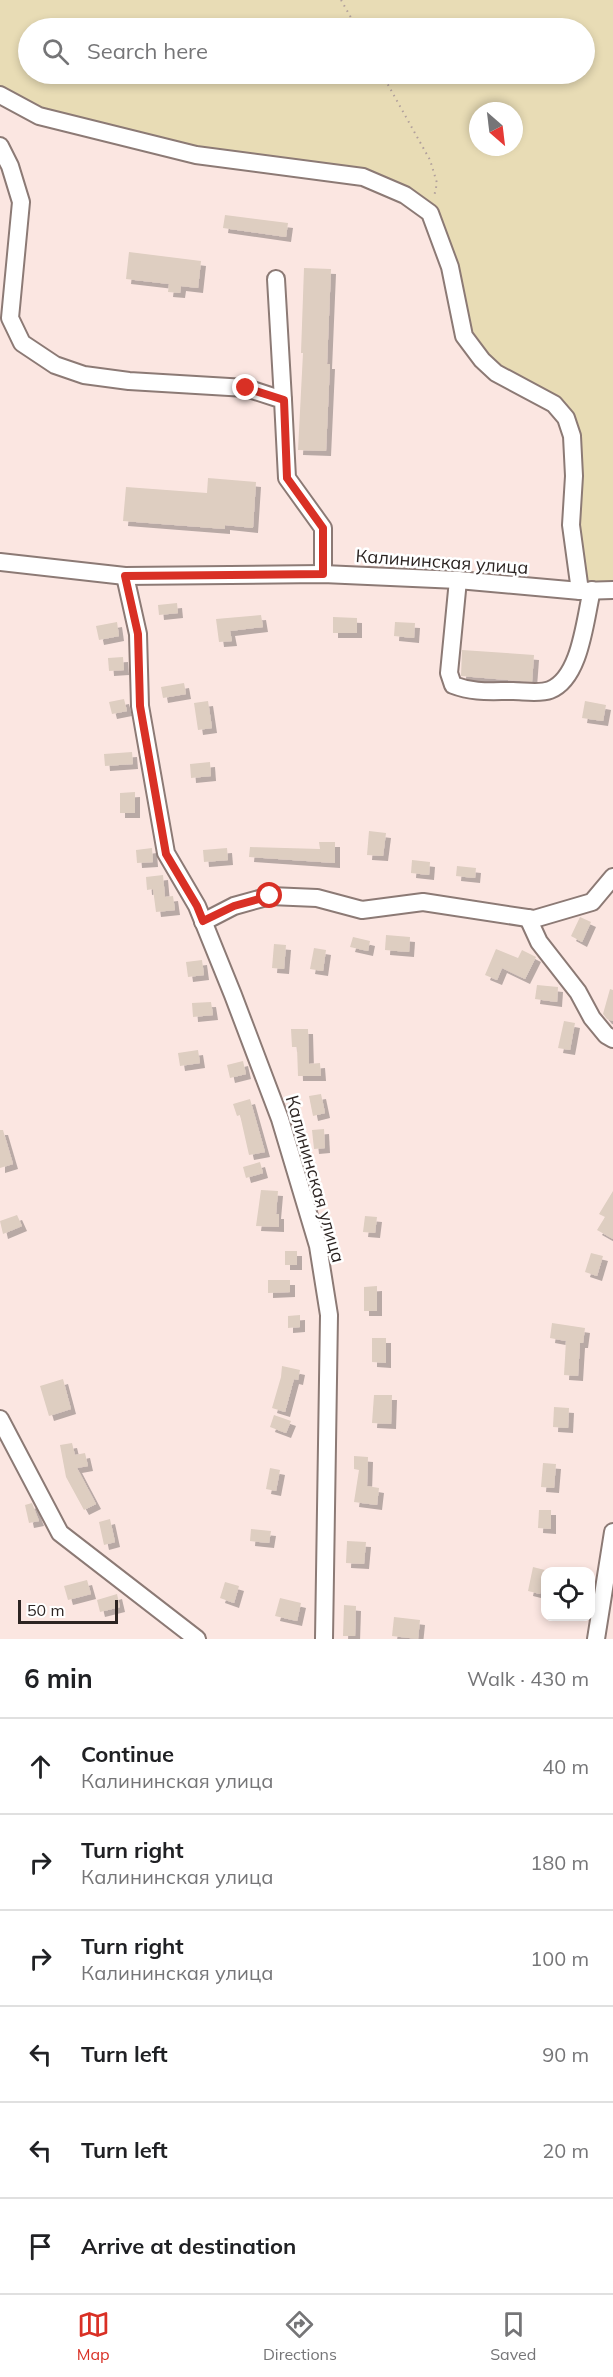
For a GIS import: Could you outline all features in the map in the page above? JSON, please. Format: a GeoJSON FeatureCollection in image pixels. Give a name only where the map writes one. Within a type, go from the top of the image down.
{"type":"FeatureCollection","features":[{"type":"Feature","properties":{"kind":"street"},"geometry":{"type":"LineString","coordinates":[[0,95],[39,116],[196,155],[363,177],[405,195],[430,213],[450,267],[464,336],[496,374],[554,404],[566,418],[572,436],[574,476],[570,525],[586,590],[584,633],[565,679],[549,691],[470,692],[453,685],[449,673],[458,580]]}},
{"type":"Feature","properties":{"kind":"street"},"geometry":{"type":"LineString","coordinates":[[0,146],[10,166],[21,202],[10,318],[22,343],[55,365],[84,375],[129,381],[246,388],[284,400]]}},
{"type":"Feature","properties":{"kind":"street"},"geometry":{"type":"LineString","coordinates":[[276,279],[287,478],[323,528],[323,574]]}},
{"type":"Feature","properties":{"kind":"street","name":"Калининская улица"},"geometry":{"type":"LineString","coordinates":[[0,562],[125,576],[323,574],[613,590]]}},
{"type":"Feature","properties":{"kind":"street","name":"Калининская улица"},"geometry":{"type":"LineString","coordinates":[[125,576],[138,634],[140,706],[166,854],[197,906],[280,1119],[318,1246],[329,1315],[324,1639]]}},
{"type":"Feature","properties":{"kind":"street"},"geometry":{"type":"LineString","coordinates":[[203,921],[234,906],[270,896],[317,898],[362,910],[423,902],[534,919],[592,902],[613,877]]}},
{"type":"Feature","properties":{"kind":"street"},"geometry":{"type":"LineString","coordinates":[[528,918],[539,942],[578,992],[592,1018],[606,1035],[613,1039]]}},
{"type":"Feature","properties":{"kind":"street"},"geometry":{"type":"LineString","coordinates":[[0,1419],[5,1437],[60,1533],[197,1639]]}},
{"type":"Feature","properties":{"kind":"street"},"geometry":{"type":"LineString","coordinates":[[596,1639],[613,1533]]}},
{"type":"Feature","properties":{"kind":"path"},"geometry":{"type":"LineString","coordinates":[[341,0],[351,18]]}},
{"type":"Feature","properties":{"kind":"path"},"geometry":{"type":"LineString","coordinates":[[388,84],[430,160],[437,183],[430,213]]}},
{"type":"Feature","properties":{"kind":"shaded area"},"geometry":{"type":"Polygon","coordinates":[[[0,0],[613,0],[613,590],[580,591],[566,418],[530,393],[464,336],[430,213],[363,177],[104,133],[0,95],[0,0]]]}},
{"type":"Feature","properties":{"kind":"building"},"geometry":{"type":"Polygon","coordinates":[[[225,215],[288,223],[286,237],[223,228],[225,215]]]}},
{"type":"Feature","properties":{"kind":"building"},"geometry":{"type":"Polygon","coordinates":[[[129,252],[201,261],[198,288],[181,286],[180,293],[168,292],[169,284],[126,279],[129,252]]]}},
{"type":"Feature","properties":{"kind":"building"},"geometry":{"type":"Polygon","coordinates":[[[304,268],[331,269],[326,451],[298,450],[303,353],[301,353],[304,268]]]}},
{"type":"Feature","properties":{"kind":"building"},"geometry":{"type":"Polygon","coordinates":[[[208,478],[256,482],[253,528],[225,525],[225,529],[123,521],[126,487],[207,493],[208,478]]]}},
{"type":"Feature","properties":{"kind":"building"},"geometry":{"type":"Polygon","coordinates":[[[177,603],[178,613],[159,615],[158,605],[177,603]]]}},
{"type":"Feature","properties":{"kind":"building"},"geometry":{"type":"Polygon","coordinates":[[[261,615],[263,627],[230,631],[232,641],[219,642],[216,619],[261,615]]]}},
{"type":"Feature","properties":{"kind":"building"},"geometry":{"type":"Polygon","coordinates":[[[333,617],[357,618],[357,633],[333,633],[333,617]]]}},
{"type":"Feature","properties":{"kind":"building"},"geometry":{"type":"Polygon","coordinates":[[[117,622],[119,636],[99,640],[96,626],[117,622]]]}},
{"type":"Feature","properties":{"kind":"building"},"geometry":{"type":"Polygon","coordinates":[[[395,622],[415,623],[414,638],[394,636],[395,622]]]}},
{"type":"Feature","properties":{"kind":"building"},"geometry":{"type":"Polygon","coordinates":[[[462,650],[534,655],[532,682],[461,676],[462,650]]]}},
{"type":"Feature","properties":{"kind":"building"},"geometry":{"type":"Polygon","coordinates":[[[123,657],[124,670],[109,671],[108,658],[123,657]]]}},
{"type":"Feature","properties":{"kind":"building"},"geometry":{"type":"Polygon","coordinates":[[[184,683],[186,694],[163,698],[161,687],[184,683]]]}},
{"type":"Feature","properties":{"kind":"building"},"geometry":{"type":"Polygon","coordinates":[[[124,699],[127,711],[112,714],[109,702],[124,699]]]}},
{"type":"Feature","properties":{"kind":"building"},"geometry":{"type":"Polygon","coordinates":[[[208,701],[212,728],[198,730],[194,703],[208,701]]]}},
{"type":"Feature","properties":{"kind":"building"},"geometry":{"type":"Polygon","coordinates":[[[585,701],[606,705],[603,721],[582,718],[585,701]]]}},
{"type":"Feature","properties":{"kind":"building"},"geometry":{"type":"Polygon","coordinates":[[[132,752],[133,764],[105,766],[104,754],[132,752]]]}},
{"type":"Feature","properties":{"kind":"building"},"geometry":{"type":"Polygon","coordinates":[[[210,762],[211,776],[191,778],[190,764],[210,762]]]}},
{"type":"Feature","properties":{"kind":"building"},"geometry":{"type":"Polygon","coordinates":[[[135,792],[135,813],[120,813],[120,793],[135,792]]]}},
{"type":"Feature","properties":{"kind":"building"},"geometry":{"type":"Polygon","coordinates":[[[369,831],[386,833],[383,856],[367,855],[369,831]]]}},
{"type":"Feature","properties":{"kind":"building"},"geometry":{"type":"Polygon","coordinates":[[[319,842],[335,842],[335,863],[249,857],[250,847],[320,849],[319,842]]]}},
{"type":"Feature","properties":{"kind":"building"},"geometry":{"type":"Polygon","coordinates":[[[152,848],[153,862],[137,863],[136,850],[152,848]]]}},
{"type":"Feature","properties":{"kind":"building"},"geometry":{"type":"Polygon","coordinates":[[[227,848],[228,860],[204,862],[203,850],[227,848]]]}},
{"type":"Feature","properties":{"kind":"building"},"geometry":{"type":"Polygon","coordinates":[[[412,860],[430,862],[429,875],[411,873],[412,860]]]}},
{"type":"Feature","properties":{"kind":"building"},"geometry":{"type":"Polygon","coordinates":[[[457,866],[476,868],[475,878],[456,876],[457,866]]]}},
{"type":"Feature","properties":{"kind":"building"},"geometry":{"type":"Polygon","coordinates":[[[163,875],[165,897],[173,896],[175,910],[156,912],[153,889],[147,890],[146,877],[163,875]]]}},
{"type":"Feature","properties":{"kind":"building"},"geometry":{"type":"Polygon","coordinates":[[[580,917],[591,922],[582,942],[571,936],[580,917]]]}},
{"type":"Feature","properties":{"kind":"building"},"geometry":{"type":"Polygon","coordinates":[[[386,935],[410,937],[409,952],[385,950],[386,935]]]}},
{"type":"Feature","properties":{"kind":"building"},"geometry":{"type":"Polygon","coordinates":[[[353,937],[370,941],[368,951],[350,947],[353,937]]]}},
{"type":"Feature","properties":{"kind":"building"},"geometry":{"type":"Polygon","coordinates":[[[274,944],[286,945],[284,969],[272,968],[274,944]]]}},
{"type":"Feature","properties":{"kind":"building"},"geometry":{"type":"Polygon","coordinates":[[[314,948],[326,950],[323,971],[310,969],[314,948]]]}},
{"type":"Feature","properties":{"kind":"building"},"geometry":{"type":"Polygon","coordinates":[[[496,949],[518,958],[522,950],[536,957],[525,979],[502,968],[497,980],[485,975],[496,949]]]}},
{"type":"Feature","properties":{"kind":"building"},"geometry":{"type":"Polygon","coordinates":[[[202,960],[204,975],[188,977],[186,962],[202,960]]]}},
{"type":"Feature","properties":{"kind":"building"},"geometry":{"type":"Polygon","coordinates":[[[537,985],[558,987],[557,1002],[535,999],[537,985]]]}},
{"type":"Feature","properties":{"kind":"building"},"geometry":{"type":"Polygon","coordinates":[[[610,989],[613,990],[613,1021],[607,1019],[603,1014],[610,989]]]}},
{"type":"Feature","properties":{"kind":"building"},"geometry":{"type":"Polygon","coordinates":[[[211,1002],[213,1015],[193,1017],[192,1003],[211,1002]]]}},
{"type":"Feature","properties":{"kind":"building"},"geometry":{"type":"Polygon","coordinates":[[[564,1021],[575,1023],[570,1050],[558,1048],[564,1021]]]}},
{"type":"Feature","properties":{"kind":"building"},"geometry":{"type":"Polygon","coordinates":[[[291,1029],[308,1029],[309,1064],[320,1063],[321,1076],[298,1076],[297,1047],[292,1047],[291,1029]]]}},
{"type":"Feature","properties":{"kind":"building"},"geometry":{"type":"Polygon","coordinates":[[[198,1050],[200,1063],[180,1066],[178,1053],[198,1050]]]}},
{"type":"Feature","properties":{"kind":"building"},"geometry":{"type":"Polygon","coordinates":[[[243,1061],[246,1074],[230,1078],[227,1065],[243,1061]]]}},
{"type":"Feature","properties":{"kind":"building"},"geometry":{"type":"Polygon","coordinates":[[[321,1094],[325,1113],[313,1116],[309,1096],[321,1094]]]}},
{"type":"Feature","properties":{"kind":"building"},"geometry":{"type":"Polygon","coordinates":[[[250,1099],[265,1152],[249,1155],[240,1115],[237,1116],[233,1104],[250,1099]]]}},
{"type":"Feature","properties":{"kind":"building"},"geometry":{"type":"Polygon","coordinates":[[[324,1129],[325,1148],[314,1149],[312,1130],[324,1129]]]}},
{"type":"Feature","properties":{"kind":"building"},"geometry":{"type":"Polygon","coordinates":[[[0,1130],[3,1130],[13,1164],[0,1168],[0,1130]]]}},
{"type":"Feature","properties":{"kind":"building"},"geometry":{"type":"Polygon","coordinates":[[[260,1162],[263,1173],[246,1178],[243,1167],[260,1162]]]}},
{"type":"Feature","properties":{"kind":"building"},"geometry":{"type":"Polygon","coordinates":[[[261,1190],[278,1191],[276,1214],[279,1214],[279,1227],[256,1226],[261,1190]]]}},
{"type":"Feature","properties":{"kind":"building"},"geometry":{"type":"Polygon","coordinates":[[[613,1191],[613,1239],[597,1230],[605,1217],[599,1214],[613,1191]]]}},
{"type":"Feature","properties":{"kind":"building"},"geometry":{"type":"Polygon","coordinates":[[[17,1215],[22,1226],[3,1234],[0,1221],[17,1215]]]}},
{"type":"Feature","properties":{"kind":"building"},"geometry":{"type":"Polygon","coordinates":[[[365,1216],[377,1217],[375,1233],[363,1232],[365,1216]]]}},
{"type":"Feature","properties":{"kind":"building"},"geometry":{"type":"Polygon","coordinates":[[[285,1251],[297,1251],[297,1265],[285,1265],[285,1251]]]}},
{"type":"Feature","properties":{"kind":"building"},"geometry":{"type":"Polygon","coordinates":[[[591,1253],[603,1256],[597,1276],[585,1272],[591,1253]]]}},
{"type":"Feature","properties":{"kind":"building"},"geometry":{"type":"Polygon","coordinates":[[[268,1280],[290,1280],[290,1292],[268,1293],[268,1280]]]}},
{"type":"Feature","properties":{"kind":"building"},"geometry":{"type":"Polygon","coordinates":[[[377,1286],[377,1311],[364,1311],[364,1287],[377,1286]]]}},
{"type":"Feature","properties":{"kind":"building"},"geometry":{"type":"Polygon","coordinates":[[[300,1315],[300,1327],[288,1328],[288,1316],[300,1315]]]}},
{"type":"Feature","properties":{"kind":"building"},"geometry":{"type":"Polygon","coordinates":[[[552,1323],[585,1328],[583,1343],[580,1343],[578,1376],[564,1375],[566,1341],[550,1338],[552,1323]]]}},
{"type":"Feature","properties":{"kind":"building"},"geometry":{"type":"Polygon","coordinates":[[[372,1338],[386,1338],[386,1363],[372,1362],[372,1338]]]}},
{"type":"Feature","properties":{"kind":"building"},"geometry":{"type":"Polygon","coordinates":[[[282,1366],[300,1370],[298,1380],[294,1379],[285,1412],[272,1408],[282,1366]]]}},
{"type":"Feature","properties":{"kind":"building"},"geometry":{"type":"Polygon","coordinates":[[[63,1379],[71,1409],[49,1416],[40,1386],[63,1379]]]}},
{"type":"Feature","properties":{"kind":"building"},"geometry":{"type":"Polygon","coordinates":[[[374,1395],[392,1395],[391,1424],[372,1423],[374,1395]]]}},
{"type":"Feature","properties":{"kind":"building"},"geometry":{"type":"Polygon","coordinates":[[[554,1407],[569,1408],[568,1428],[553,1427],[554,1407]]]}},
{"type":"Feature","properties":{"kind":"building"},"geometry":{"type":"Polygon","coordinates":[[[274,1415],[291,1421],[286,1433],[270,1427],[274,1415]]]}},
{"type":"Feature","properties":{"kind":"building"},"geometry":{"type":"Polygon","coordinates":[[[72,1443],[75,1455],[85,1453],[88,1466],[77,1468],[96,1504],[84,1510],[66,1477],[60,1445],[72,1443]]]}},
{"type":"Feature","properties":{"kind":"building"},"geometry":{"type":"Polygon","coordinates":[[[354,1456],[368,1457],[367,1486],[379,1488],[377,1505],[354,1502],[359,1470],[354,1469],[354,1456]]]}},
{"type":"Feature","properties":{"kind":"building"},"geometry":{"type":"Polygon","coordinates":[[[543,1463],[556,1464],[554,1488],[541,1487],[543,1463]]]}},
{"type":"Feature","properties":{"kind":"building"},"geometry":{"type":"Polygon","coordinates":[[[270,1468],[280,1470],[276,1491],[266,1489],[270,1468]]]}},
{"type":"Feature","properties":{"kind":"building"},"geometry":{"type":"Polygon","coordinates":[[[32,1503],[39,1521],[29,1523],[25,1505],[32,1503]]]}},
{"type":"Feature","properties":{"kind":"building"},"geometry":{"type":"Polygon","coordinates":[[[539,1510],[551,1510],[551,1529],[538,1528],[539,1510]]]}},
{"type":"Feature","properties":{"kind":"building"},"geometry":{"type":"Polygon","coordinates":[[[110,1519],[115,1542],[104,1545],[99,1522],[110,1519]]]}},
{"type":"Feature","properties":{"kind":"building"},"geometry":{"type":"Polygon","coordinates":[[[251,1529],[271,1531],[269,1543],[250,1541],[251,1529]]]}},
{"type":"Feature","properties":{"kind":"building"},"geometry":{"type":"Polygon","coordinates":[[[347,1541],[366,1542],[364,1564],[346,1563],[347,1541]]]}},
{"type":"Feature","properties":{"kind":"building"},"geometry":{"type":"Polygon","coordinates":[[[533,1567],[541,1569],[540,1594],[528,1591],[533,1567]]]}},
{"type":"Feature","properties":{"kind":"building"},"geometry":{"type":"Polygon","coordinates":[[[87,1580],[91,1594],[68,1600],[64,1586],[87,1580]]]}},
{"type":"Feature","properties":{"kind":"building"},"geometry":{"type":"Polygon","coordinates":[[[225,1582],[239,1586],[234,1603],[220,1598],[225,1582]]]}},
{"type":"Feature","properties":{"kind":"building"},"geometry":{"type":"Polygon","coordinates":[[[117,1594],[120,1607],[100,1612],[97,1600],[117,1594]]]}},
{"type":"Feature","properties":{"kind":"building"},"geometry":{"type":"Polygon","coordinates":[[[280,1598],[301,1603],[297,1621],[275,1616],[280,1598]]]}},
{"type":"Feature","properties":{"kind":"building"},"geometry":{"type":"Polygon","coordinates":[[[344,1605],[356,1606],[355,1636],[343,1636],[344,1605]]]}},
{"type":"Feature","properties":{"kind":"building"},"geometry":{"type":"Polygon","coordinates":[[[394,1617],[420,1620],[418,1639],[392,1636],[394,1617]]]}},
{"type":"Feature","properties":{"kind":"route"},"geometry":{"type":"LineString","coordinates":[[246,388],[284,400],[287,478],[323,528],[323,574],[125,576],[138,634],[140,706],[166,854],[197,906],[203,921],[234,906],[270,896]]}}]}
